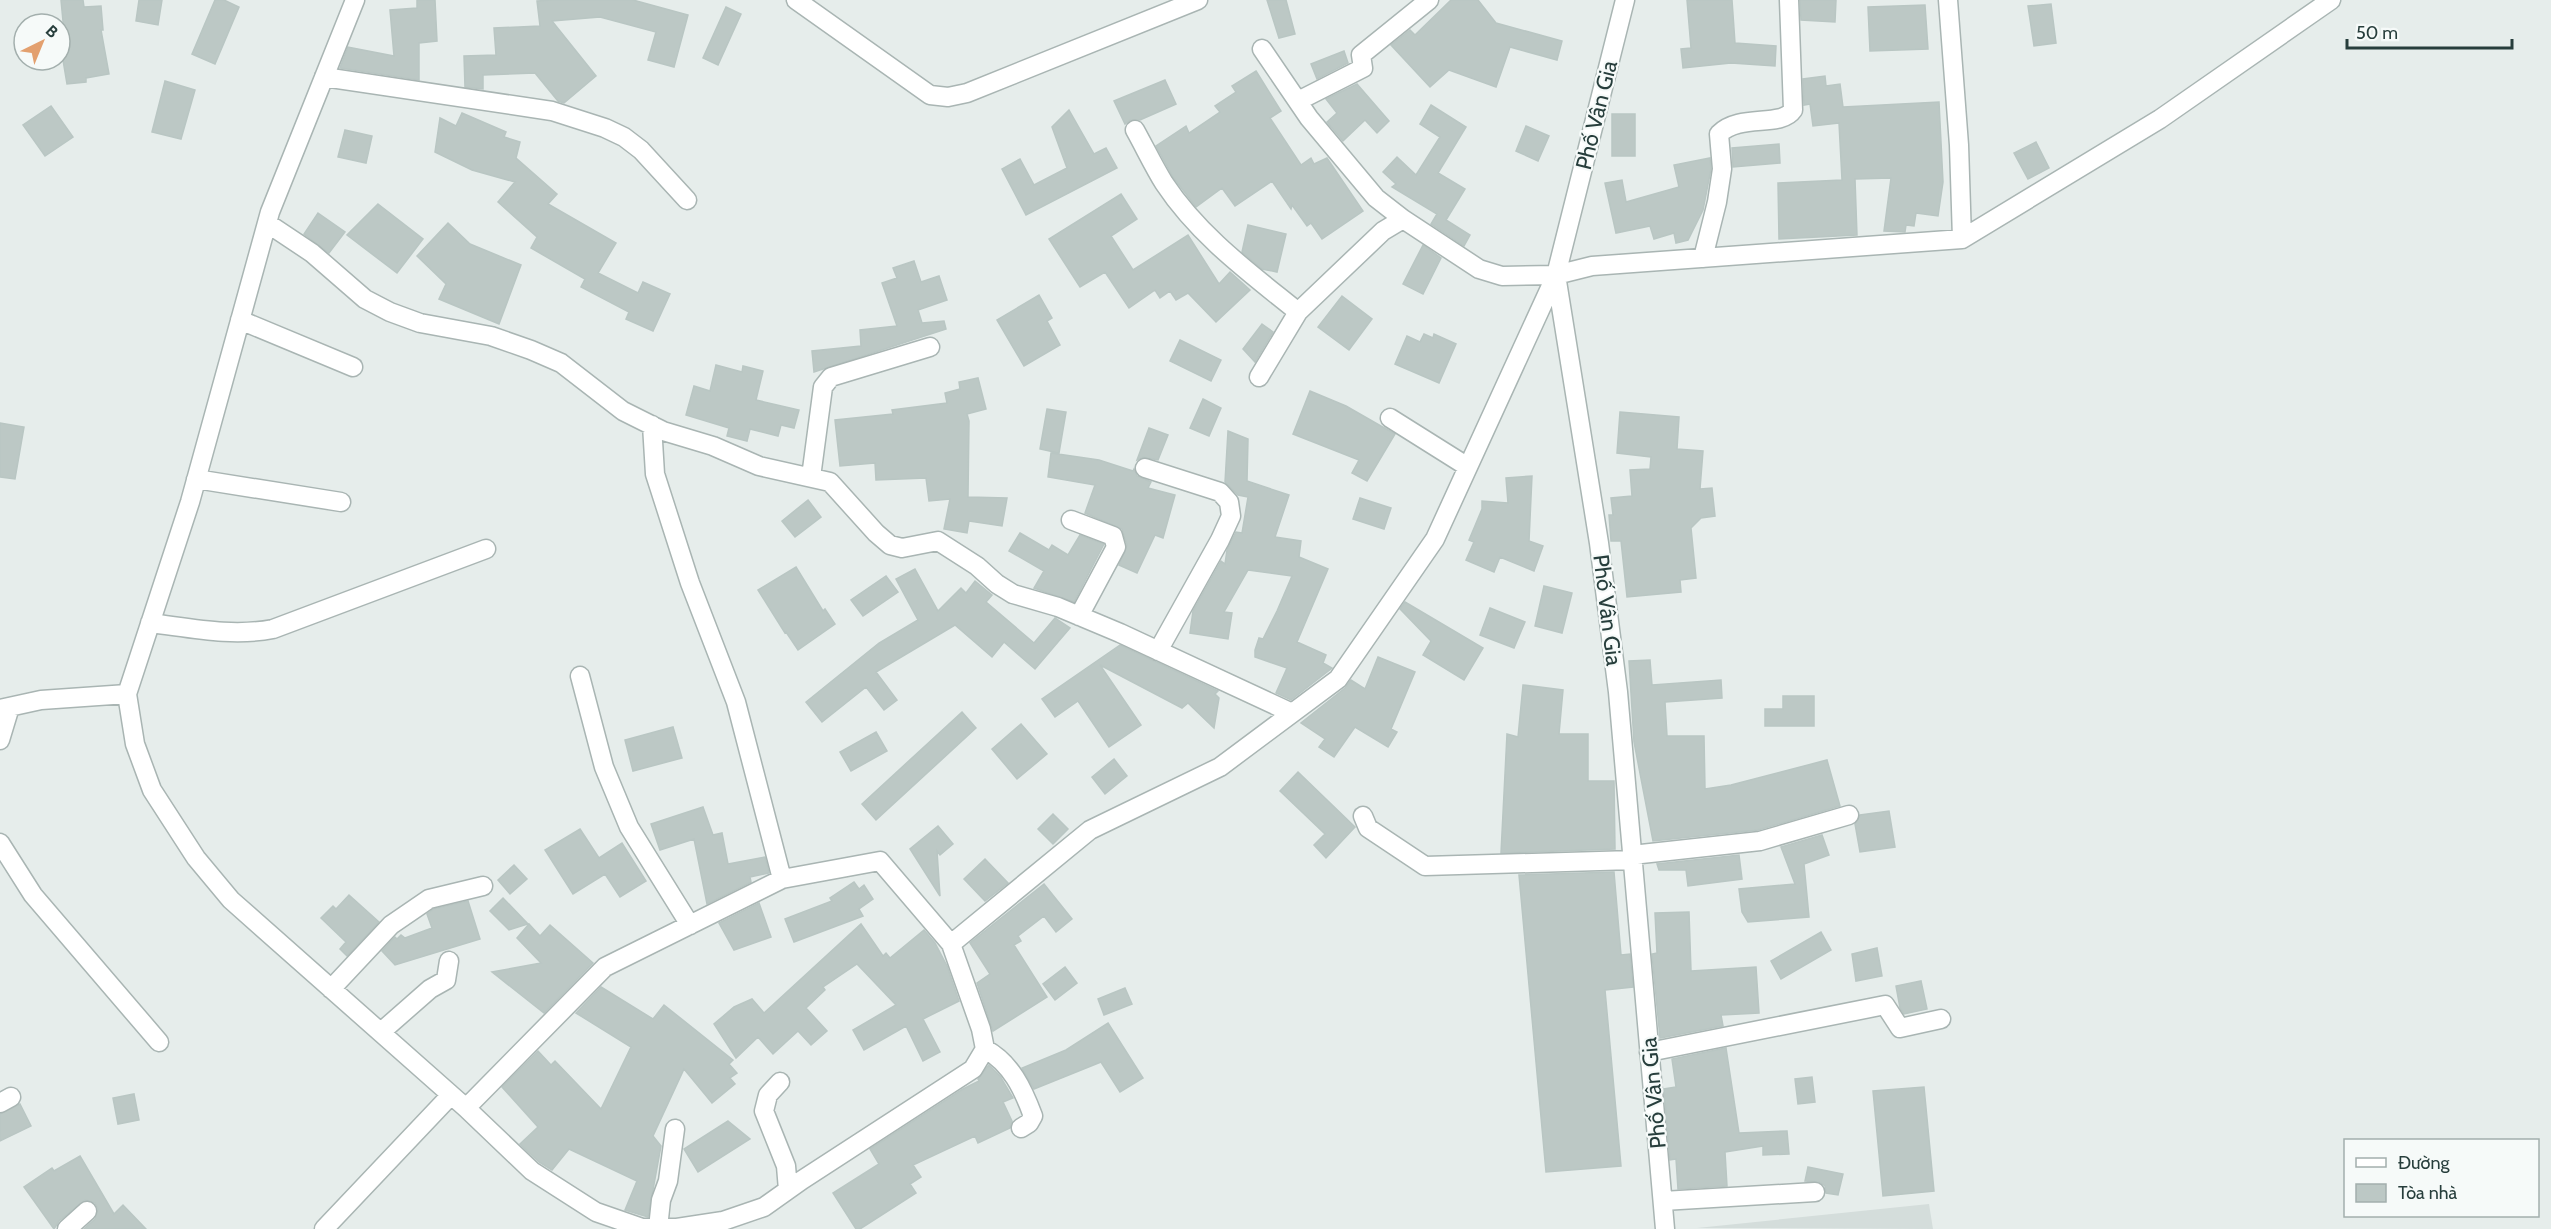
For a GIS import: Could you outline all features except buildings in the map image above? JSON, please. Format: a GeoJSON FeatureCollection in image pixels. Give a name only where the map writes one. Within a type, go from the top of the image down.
{"type":"FeatureCollection","features":[{"type":"Feature","properties":{"kind":"street"},"geometry":{"type":"LineString","coordinates":[[355,0],[267,223],[196,479],[127,694],[135,744],[152,790],[196,858],[231,900],[466,1108],[532,1171],[596,1212],[647,1228],[723,1221],[764,1207],[973,1069],[985,1049],[981,1029],[951,944],[880,861],[782,879],[605,967],[466,1108]]}},
{"type":"Feature","properties":{"kind":"street"},"geometry":{"type":"LineString","coordinates":[[796,0],[930,95],[948,97],[967,93],[1198,0]]}},
{"type":"Feature","properties":{"kind":"street"},"geometry":{"type":"LineString","coordinates":[[1298,101],[1363,68],[1361,55],[1429,0]]}},
{"type":"Feature","properties":{"kind":"street","name":"Phố Vân Gia"},"geometry":{"type":"LineString","coordinates":[[1625,0],[1556,275],[1599,543],[1618,692],[1665,1229]]}},
{"type":"Feature","properties":{"kind":"street"},"geometry":{"type":"LineString","coordinates":[[1703,258],[1717,202],[1722,169],[1719,134],[1725,127],[1738,122],[1783,118],[1793,110],[1789,0]]}},
{"type":"Feature","properties":{"kind":"street"},"geometry":{"type":"LineString","coordinates":[[1948,0],[1959,145],[1962,239]]}},
{"type":"Feature","properties":{"kind":"street"},"geometry":{"type":"LineString","coordinates":[[1262,49],[1298,101],[1376,198],[1403,219],[1479,269],[1502,276],[1556,275],[1592,266],[1962,239],[2160,119],[2331,0]]}},
{"type":"Feature","properties":{"kind":"street"},"geometry":{"type":"LineString","coordinates":[[324,77],[552,111],[605,128],[624,137],[641,150],[687,200]]}},
{"type":"Feature","properties":{"kind":"street"},"geometry":{"type":"LineString","coordinates":[[1135,130],[1165,184],[1195,223],[1228,256],[1298,312]]}},
{"type":"Feature","properties":{"kind":"street"},"geometry":{"type":"LineString","coordinates":[[1258,377],[1298,312],[1383,231],[1403,219]]}},
{"type":"Feature","properties":{"kind":"street"},"geometry":{"type":"LineString","coordinates":[[267,223],[312,253],[365,299],[420,323],[491,336],[561,363],[623,411],[663,431],[713,446],[759,466],[825,479],[836,486],[876,533],[890,545],[902,548],[938,541],[977,566],[1013,594],[1079,616],[1292,714]]}},
{"type":"Feature","properties":{"kind":"street"},"geometry":{"type":"LineString","coordinates":[[951,944],[1090,830],[1220,767],[1338,679],[1435,538],[1556,275]]}},
{"type":"Feature","properties":{"kind":"street"},"geometry":{"type":"LineString","coordinates":[[240,320],[353,367]]}},
{"type":"Feature","properties":{"kind":"street"},"geometry":{"type":"LineString","coordinates":[[811,477],[823,387],[831,377],[930,347]]}},
{"type":"Feature","properties":{"kind":"street"},"geometry":{"type":"LineString","coordinates":[[1390,418],[1468,467]]}},
{"type":"Feature","properties":{"kind":"street"},"geometry":{"type":"LineString","coordinates":[[652,425],[655,474],[687,573],[736,702],[782,879]]}},
{"type":"Feature","properties":{"kind":"street"},"geometry":{"type":"LineString","coordinates":[[1145,468],[1220,492],[1229,502],[1231,516],[1158,651]]}},
{"type":"Feature","properties":{"kind":"street"},"geometry":{"type":"LineString","coordinates":[[196,479],[341,502]]}},
{"type":"Feature","properties":{"kind":"street"},"geometry":{"type":"LineString","coordinates":[[1071,520],[1113,536],[1116,548],[1079,616]]}},
{"type":"Feature","properties":{"kind":"street"},"geometry":{"type":"LineString","coordinates":[[150,623],[227,633],[252,633],[273,629],[486,549]]}},
{"type":"Feature","properties":{"kind":"street"},"geometry":{"type":"LineString","coordinates":[[580,676],[604,767],[629,827],[690,925]]}},
{"type":"Feature","properties":{"kind":"street"},"geometry":{"type":"LineString","coordinates":[[0,740],[5,708],[41,700],[127,694]]}},
{"type":"Feature","properties":{"kind":"street"},"geometry":{"type":"LineString","coordinates":[[1363,816],[1368,828],[1425,866],[1633,857],[1760,841],[1849,815]]}},
{"type":"Feature","properties":{"kind":"street"},"geometry":{"type":"LineString","coordinates":[[0,843],[33,895],[159,1042]]}},
{"type":"Feature","properties":{"kind":"street"},"geometry":{"type":"LineString","coordinates":[[331,988],[391,925],[429,899],[483,886]]}},
{"type":"Feature","properties":{"kind":"street"},"geometry":{"type":"LineString","coordinates":[[381,1032],[430,989],[446,980],[448,961]]}},
{"type":"Feature","properties":{"kind":"street"},"geometry":{"type":"LineString","coordinates":[[1649,1052],[1885,1005],[1900,1028],[1941,1019]]}},
{"type":"Feature","properties":{"kind":"street"},"geometry":{"type":"LineString","coordinates":[[985,1049],[1001,1058],[1023,1090],[1033,1116],[1029,1124],[1021,1128]]}},
{"type":"Feature","properties":{"kind":"street"},"geometry":{"type":"LineString","coordinates":[[780,1082],[768,1095],[764,1111],[786,1166],[788,1190]]}},
{"type":"Feature","properties":{"kind":"street"},"geometry":{"type":"LineString","coordinates":[[324,1229],[451,1095]]}},
{"type":"Feature","properties":{"kind":"street"},"geometry":{"type":"LineString","coordinates":[[647,1228],[668,1181],[675,1129]]}},
{"type":"Feature","properties":{"kind":"street"},"geometry":{"type":"LineString","coordinates":[[1662,1201],[1815,1192]]}},
{"type":"Feature","properties":{"kind":"street"},"geometry":{"type":"LineString","coordinates":[[67,1229],[87,1211]]}},
{"type":"Feature","properties":{"kind":"shaded area"},"geometry":{"type":"Polygon","coordinates":[[[1929,1204],[1933,1229],[1697,1228],[1929,1204]]]}}]}
